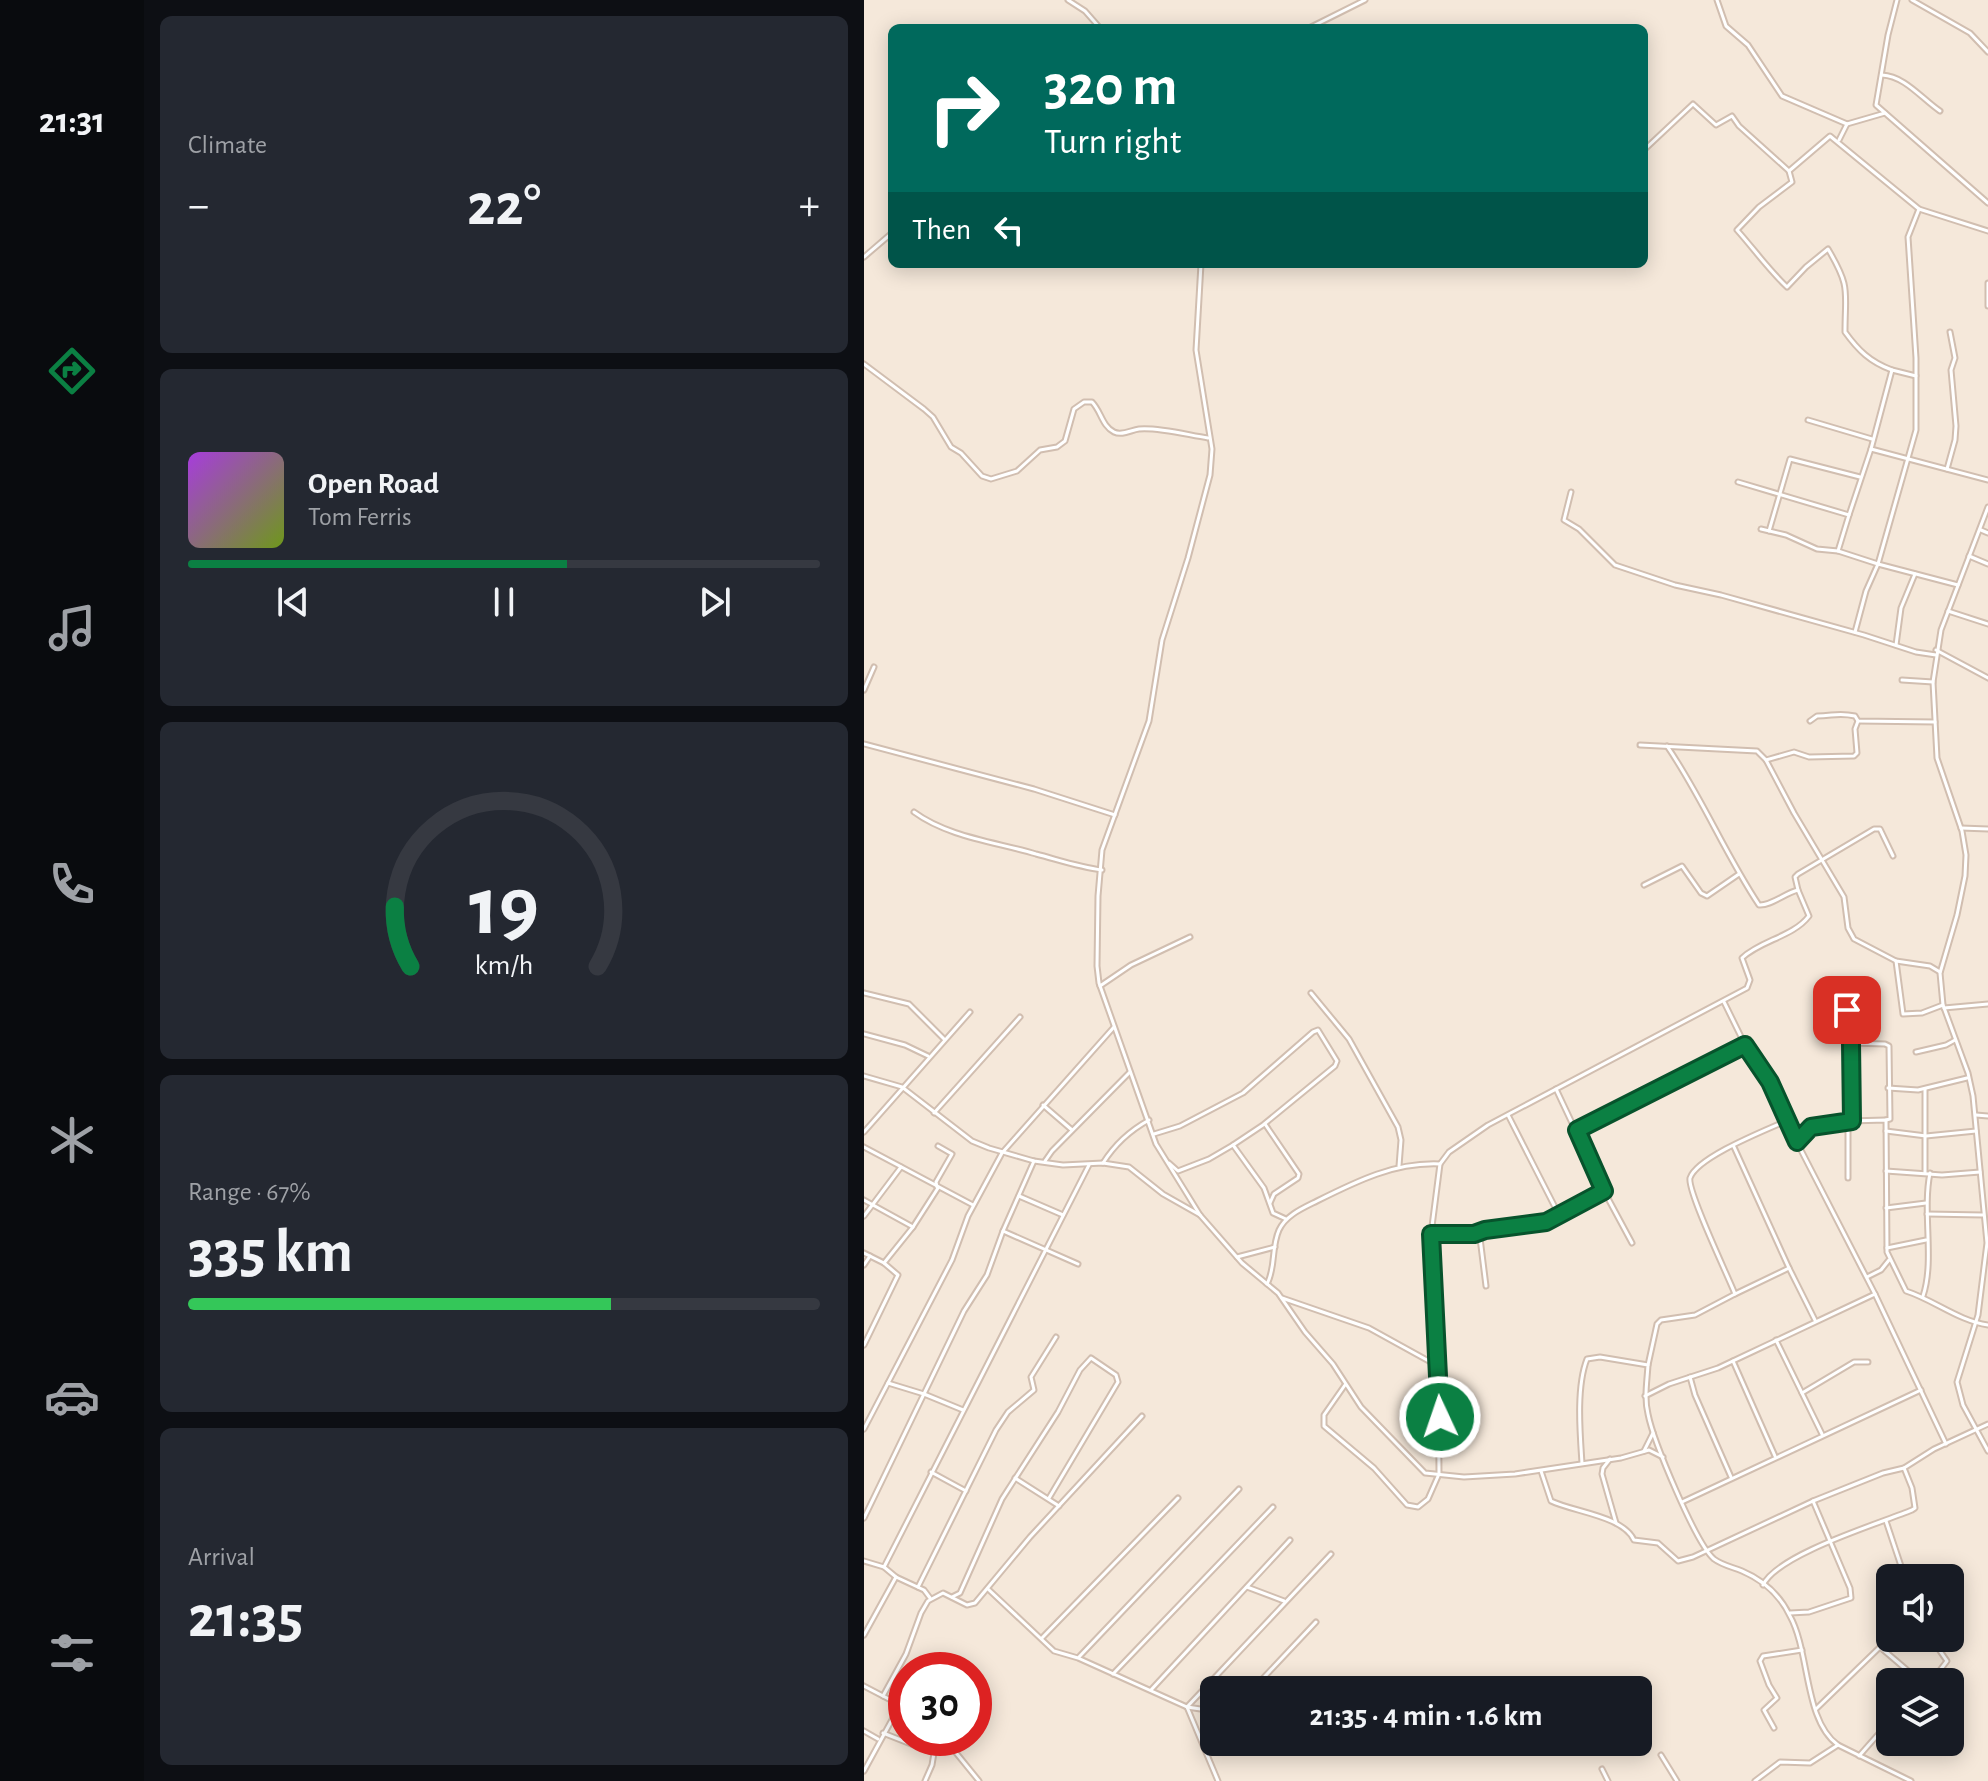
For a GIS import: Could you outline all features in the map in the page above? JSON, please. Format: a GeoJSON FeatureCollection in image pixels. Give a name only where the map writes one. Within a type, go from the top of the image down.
{"type":"FeatureCollection","features":[{"type":"Feature","properties":{"kind":"street"},"geometry":{"type":"LineString","coordinates":[[1068,0],[1085,11],[1096,24]]}},
{"type":"Feature","properties":{"kind":"street"},"geometry":{"type":"LineString","coordinates":[[1317,24],[1365,0]]}},
{"type":"Feature","properties":{"kind":"street"},"geometry":{"type":"LineString","coordinates":[[1717,0],[1726,26],[1748,45],[1782,96],[1847,124],[1885,113]]}},
{"type":"Feature","properties":{"kind":"street"},"geometry":{"type":"LineString","coordinates":[[1897,0],[1876,105],[1988,203]]}},
{"type":"Feature","properties":{"kind":"street"},"geometry":{"type":"LineString","coordinates":[[1912,0],[1970,33],[1988,52]]}},
{"type":"Feature","properties":{"kind":"street"},"geometry":{"type":"LineString","coordinates":[[1882,75],[1892,75],[1940,111]]}},
{"type":"Feature","properties":{"kind":"street"},"geometry":{"type":"LineString","coordinates":[[1648,146],[1693,104],[1716,125],[1732,116],[1789,171],[1792,182],[1759,207],[1737,230],[1759,255],[1765,267],[1787,287],[1828,249],[1844,276],[1845,332],[1859,352],[1877,365],[1916,376]]}},
{"type":"Feature","properties":{"kind":"street"},"geometry":{"type":"LineString","coordinates":[[1839,140],[1847,124]]}},
{"type":"Feature","properties":{"kind":"street"},"geometry":{"type":"LineString","coordinates":[[1789,171],[1830,136],[1839,140],[1852,155],[1919,209],[1988,231]]}},
{"type":"Feature","properties":{"kind":"street"},"geometry":{"type":"LineString","coordinates":[[1855,632],[1916,430],[1908,237],[1919,209]]}},
{"type":"Feature","properties":{"kind":"street"},"geometry":{"type":"LineString","coordinates":[[864,257],[888,236]]}},
{"type":"Feature","properties":{"kind":"street"},"geometry":{"type":"LineString","coordinates":[[1201,268],[1196,350],[1212,449],[1205,498],[1162,640],[1149,721],[1102,850],[1097,927],[1100,986],[1153,1135],[1200,1215],[1237,1257],[1282,1298],[1361,1407],[1425,1473],[1464,1477],[1541,1470],[1644,1451],[1655,1451],[1663,1457]]}},
{"type":"Feature","properties":{"kind":"street"},"geometry":{"type":"LineString","coordinates":[[1988,283],[1988,306]]}},
{"type":"Feature","properties":{"kind":"street"},"geometry":{"type":"LineString","coordinates":[[1947,469],[1956,426],[1951,370],[1955,358],[1950,332]]}},
{"type":"Feature","properties":{"kind":"street"},"geometry":{"type":"LineString","coordinates":[[864,364],[933,417],[951,447],[961,453],[982,476],[991,479],[1017,471],[1040,450],[1057,447],[1065,441],[1074,409],[1084,402],[1092,402],[1099,409],[1104,423],[1115,432],[1140,429],[1209,438]]}},
{"type":"Feature","properties":{"kind":"street"},"geometry":{"type":"LineString","coordinates":[[1838,551],[1871,449],[1892,370]]}},
{"type":"Feature","properties":{"kind":"street"},"geometry":{"type":"LineString","coordinates":[[1808,420],[1872,439]]}},
{"type":"Feature","properties":{"kind":"street"},"geometry":{"type":"LineString","coordinates":[[1871,449],[1988,480]]}},
{"type":"Feature","properties":{"kind":"street"},"geometry":{"type":"LineString","coordinates":[[1769,531],[1790,459],[1860,477]]}},
{"type":"Feature","properties":{"kind":"street"},"geometry":{"type":"LineString","coordinates":[[1738,482],[1849,515]]}},
{"type":"Feature","properties":{"kind":"street"},"geometry":{"type":"LineString","coordinates":[[1571,492],[1564,520],[1579,529],[1615,565],[1675,585],[1936,653],[1988,678]]}},
{"type":"Feature","properties":{"kind":"street"},"geometry":{"type":"LineString","coordinates":[[1988,507],[1948,611],[1936,653],[1933,682],[1939,769],[1961,828],[1966,855],[1965,876],[1940,973],[1943,1007],[1969,1078],[1987,1243],[1987,1272],[1976,1323],[1957,1382],[1963,1405],[1988,1451]]}},
{"type":"Feature","properties":{"kind":"street"},"geometry":{"type":"LineString","coordinates":[[1761,529],[1786,535],[1817,549],[1838,551],[1958,585]]}},
{"type":"Feature","properties":{"kind":"street"},"geometry":{"type":"LineString","coordinates":[[1981,530],[1988,533]]}},
{"type":"Feature","properties":{"kind":"street"},"geometry":{"type":"LineString","coordinates":[[1969,556],[1988,564]]}},
{"type":"Feature","properties":{"kind":"street"},"geometry":{"type":"LineString","coordinates":[[1896,645],[1901,608],[1915,574]]}},
{"type":"Feature","properties":{"kind":"street"},"geometry":{"type":"LineString","coordinates":[[1948,611],[1988,624]]}},
{"type":"Feature","properties":{"kind":"street"},"geometry":{"type":"LineString","coordinates":[[864,690],[874,667]]}},
{"type":"Feature","properties":{"kind":"street"},"geometry":{"type":"LineString","coordinates":[[1902,680],[1933,682]]}},
{"type":"Feature","properties":{"kind":"street"},"geometry":{"type":"LineString","coordinates":[[1810,721],[1817,716],[1829,717],[1838,712],[1855,716],[1858,721]]}},
{"type":"Feature","properties":{"kind":"street"},"geometry":{"type":"LineString","coordinates":[[1858,721],[1935,722]]}},
{"type":"Feature","properties":{"kind":"street"},"geometry":{"type":"LineString","coordinates":[[1766,760],[1794,752],[1809,757],[1854,756],[1857,753],[1855,726],[1858,721]]}},
{"type":"Feature","properties":{"kind":"street"},"geometry":{"type":"LineString","coordinates":[[864,744],[1034,789],[1115,815]]}},
{"type":"Feature","properties":{"kind":"street"},"geometry":{"type":"LineString","coordinates":[[1640,745],[1757,751],[1766,760],[1844,897],[1848,928],[1854,939],[1896,961],[1930,966],[1940,973]]}},
{"type":"Feature","properties":{"kind":"street"},"geometry":{"type":"LineString","coordinates":[[1667,746],[1739,874],[1761,906],[1798,890]]}},
{"type":"Feature","properties":{"kind":"street"},"geometry":{"type":"LineString","coordinates":[[914,812],[929,823],[964,834],[1078,867],[1102,870]]}},
{"type":"Feature","properties":{"kind":"street"},"geometry":{"type":"LineString","coordinates":[[1346,1384],[1324,1415],[1324,1426],[1356,1450],[1407,1505],[1415,1508],[1428,1499],[1439,1474],[1440,1417],[1431,1234],[1440,1164],[1455,1147],[1508,1115],[1747,988],[1750,983],[1742,958],[1807,919],[1808,911],[1795,877],[1798,874],[1877,828],[1893,856]]}},
{"type":"Feature","properties":{"kind":"street"},"geometry":{"type":"LineString","coordinates":[[1961,828],[1988,829]]}},
{"type":"Feature","properties":{"kind":"street"},"geometry":{"type":"LineString","coordinates":[[1644,885],[1682,866],[1701,893],[1707,896],[1739,874]]}},
{"type":"Feature","properties":{"kind":"street"},"geometry":{"type":"LineString","coordinates":[[1100,986],[1131,965],[1190,937]]}},
{"type":"Feature","properties":{"kind":"street"},"geometry":{"type":"LineString","coordinates":[[1896,961],[1903,1014],[1988,1004]]}},
{"type":"Feature","properties":{"kind":"street"},"geometry":{"type":"LineString","coordinates":[[864,993],[909,1004],[945,1039]]}},
{"type":"Feature","properties":{"kind":"street"},"geometry":{"type":"LineString","coordinates":[[1311,993],[1349,1039],[1398,1127],[1401,1140],[1399,1166]]}},
{"type":"Feature","properties":{"kind":"street"},"geometry":{"type":"LineString","coordinates":[[1724,1002],[1745,1045],[1770,1082],[1786,1121],[1867,1277],[1946,1444]]}},
{"type":"Feature","properties":{"kind":"street"},"geometry":{"type":"LineString","coordinates":[[1848,1178],[1851,1043],[1846,1015],[1849,1006]]}},
{"type":"Feature","properties":{"kind":"street"},"geometry":{"type":"LineString","coordinates":[[864,1132],[866,1125],[970,1012]]}},
{"type":"Feature","properties":{"kind":"street"},"geometry":{"type":"LineString","coordinates":[[934,1113],[1020,1017]]}},
{"type":"Feature","properties":{"kind":"street"},"geometry":{"type":"LineString","coordinates":[[864,1429],[952,1260],[973,1205],[1002,1153],[1114,1027]]}},
{"type":"Feature","properties":{"kind":"street"},"geometry":{"type":"LineString","coordinates":[[1153,1135],[1180,1126],[1243,1093],[1318,1030],[1337,1063],[1264,1124],[1209,1159],[1178,1171],[1166,1161]]}},
{"type":"Feature","properties":{"kind":"street"},"geometry":{"type":"LineString","coordinates":[[864,1034],[905,1045],[929,1057]]}},
{"type":"Feature","properties":{"kind":"street"},"geometry":{"type":"LineString","coordinates":[[1916,1052],[1955,1040]]}},
{"type":"Feature","properties":{"kind":"street"},"geometry":{"type":"LineString","coordinates":[[1797,1142],[1811,1127],[1890,1119],[1889,1046],[1851,1043]]}},
{"type":"Feature","properties":{"kind":"street"},"geometry":{"type":"LineString","coordinates":[[1577,1130],[1745,1045]]}},
{"type":"Feature","properties":{"kind":"street"},"geometry":{"type":"LineString","coordinates":[[1045,1161],[1132,1070]]}},
{"type":"Feature","properties":{"kind":"street"},"geometry":{"type":"LineString","coordinates":[[864,1076],[902,1087],[972,1141],[1034,1161],[1129,1167],[1163,1194],[1200,1215]]}},
{"type":"Feature","properties":{"kind":"street"},"geometry":{"type":"LineString","coordinates":[[1888,1088],[1925,1089],[1969,1078]]}},
{"type":"Feature","properties":{"kind":"street"},"geometry":{"type":"LineString","coordinates":[[1556,1089],[1632,1243]]}},
{"type":"Feature","properties":{"kind":"street"},"geometry":{"type":"LineString","coordinates":[[1923,1296],[1929,1272],[1925,1089]]}},
{"type":"Feature","properties":{"kind":"street"},"geometry":{"type":"LineString","coordinates":[[1043,1105],[1072,1130]]}},
{"type":"Feature","properties":{"kind":"street"},"geometry":{"type":"LineString","coordinates":[[1508,1115],[1559,1216]]}},
{"type":"Feature","properties":{"kind":"street"},"geometry":{"type":"LineString","coordinates":[[1975,1115],[1988,1116]]}},
{"type":"Feature","properties":{"kind":"street"},"geometry":{"type":"LineString","coordinates":[[1103,1163],[1131,1130],[1149,1120]]}},
{"type":"Feature","properties":{"kind":"street"},"geometry":{"type":"LineString","coordinates":[[1886,1120],[1887,1248],[1890,1259],[1906,1291],[1923,1296],[1976,1323],[1988,1325]]}},
{"type":"Feature","properties":{"kind":"street"},"geometry":{"type":"LineString","coordinates":[[1735,1294],[1690,1183],[1691,1176],[1705,1161],[1786,1121]]}},
{"type":"Feature","properties":{"kind":"street"},"geometry":{"type":"LineString","coordinates":[[1264,1124],[1299,1174],[1298,1178],[1274,1194],[1270,1203]]}},
{"type":"Feature","properties":{"kind":"street"},"geometry":{"type":"LineString","coordinates":[[1886,1131],[1926,1136],[1976,1131]]}},
{"type":"Feature","properties":{"kind":"street"},"geometry":{"type":"LineString","coordinates":[[1233,1145],[1264,1188],[1276,1215],[1287,1220]]}},
{"type":"Feature","properties":{"kind":"street"},"geometry":{"type":"LineString","coordinates":[[884,1263],[913,1227],[938,1187],[936,1182],[952,1154],[938,1146]]}},
{"type":"Feature","properties":{"kind":"street"},"geometry":{"type":"LineString","coordinates":[[864,1147],[973,1205]]}},
{"type":"Feature","properties":{"kind":"street"},"geometry":{"type":"LineString","coordinates":[[1734,1147],[1815,1320]]}},
{"type":"Feature","properties":{"kind":"street"},"geometry":{"type":"LineString","coordinates":[[864,1518],[964,1311],[987,1275],[1034,1161]]}},
{"type":"Feature","properties":{"kind":"street"},"geometry":{"type":"LineString","coordinates":[[1267,1284],[1274,1269],[1279,1230],[1300,1209],[1352,1182],[1399,1166],[1440,1164]]}},
{"type":"Feature","properties":{"kind":"street"},"geometry":{"type":"LineString","coordinates":[[884,1567],[1089,1165]]}},
{"type":"Feature","properties":{"kind":"street"},"geometry":{"type":"LineString","coordinates":[[864,1216],[901,1167]]}},
{"type":"Feature","properties":{"kind":"street"},"geometry":{"type":"LineString","coordinates":[[1886,1171],[1980,1172]]}},
{"type":"Feature","properties":{"kind":"street"},"geometry":{"type":"LineString","coordinates":[[1431,1234],[1474,1234],[1546,1222],[1604,1191]]}},
{"type":"Feature","properties":{"kind":"street"},"geometry":{"type":"LineString","coordinates":[[1018,1196],[1063,1215]]}},
{"type":"Feature","properties":{"kind":"street"},"geometry":{"type":"LineString","coordinates":[[864,1200],[913,1227]]}},
{"type":"Feature","properties":{"kind":"street"},"geometry":{"type":"LineString","coordinates":[[1886,1208],[1927,1203]]}},
{"type":"Feature","properties":{"kind":"street"},"geometry":{"type":"LineString","coordinates":[[1927,1214],[1985,1218]]}},
{"type":"Feature","properties":{"kind":"street"},"geometry":{"type":"LineString","coordinates":[[1003,1231],[1078,1264]]}},
{"type":"Feature","properties":{"kind":"street"},"geometry":{"type":"LineString","coordinates":[[1474,1234],[1482,1244],[1486,1286]]}},
{"type":"Feature","properties":{"kind":"street"},"geometry":{"type":"LineString","coordinates":[[1887,1248],[1926,1240]]}},
{"type":"Feature","properties":{"kind":"street"},"geometry":{"type":"LineString","coordinates":[[1237,1257],[1275,1247]]}},
{"type":"Feature","properties":{"kind":"street"},"geometry":{"type":"LineString","coordinates":[[864,1253],[884,1263],[898,1275],[864,1345]]}},
{"type":"Feature","properties":{"kind":"street"},"geometry":{"type":"LineString","coordinates":[[864,1265],[870,1256]]}},
{"type":"Feature","properties":{"kind":"street"},"geometry":{"type":"LineString","coordinates":[[1867,1277],[1881,1270],[1890,1259]]}},
{"type":"Feature","properties":{"kind":"street"},"geometry":{"type":"LineString","coordinates":[[1789,1268],[1695,1315],[1661,1320],[1657,1324],[1645,1396],[1653,1431],[1706,1550],[1717,1561],[1745,1573],[1779,1597],[1789,1613],[1799,1634],[1824,1732],[1838,1745],[1911,1781]]}},
{"type":"Feature","properties":{"kind":"street"},"geometry":{"type":"LineString","coordinates":[[1645,1396],[1733,1361],[1875,1294]]}},
{"type":"Feature","properties":{"kind":"street"},"geometry":{"type":"LineString","coordinates":[[1282,1298],[1369,1328],[1437,1366]]}},
{"type":"Feature","properties":{"kind":"street"},"geometry":{"type":"LineString","coordinates":[[918,1587],[1005,1415],[1034,1390],[1031,1377],[1056,1337]]}},
{"type":"Feature","properties":{"kind":"street"},"geometry":{"type":"LineString","coordinates":[[1776,1340],[1823,1435]]}},
{"type":"Feature","properties":{"kind":"street"},"geometry":{"type":"LineString","coordinates":[[1582,1464],[1582,1377],[1587,1359],[1600,1357],[1648,1365]]}},
{"type":"Feature","properties":{"kind":"street"},"geometry":{"type":"LineString","coordinates":[[952,1597],[960,1593],[993,1515],[1091,1358],[1116,1375],[1118,1382],[1096,1424],[1049,1498]]}},
{"type":"Feature","properties":{"kind":"street"},"geometry":{"type":"LineString","coordinates":[[1733,1361],[1776,1457]]}},
{"type":"Feature","properties":{"kind":"street"},"geometry":{"type":"LineString","coordinates":[[1802,1393],[1849,1364],[1868,1362]]}},
{"type":"Feature","properties":{"kind":"street"},"geometry":{"type":"LineString","coordinates":[[1690,1377],[1732,1479]]}},
{"type":"Feature","properties":{"kind":"street"},"geometry":{"type":"LineString","coordinates":[[888,1383],[963,1410]]}},
{"type":"Feature","properties":{"kind":"street"},"geometry":{"type":"LineString","coordinates":[[1682,1502],[1922,1390]]}},
{"type":"Feature","properties":{"kind":"street"},"geometry":{"type":"LineString","coordinates":[[883,1696],[930,1599],[940,1593],[971,1604],[988,1589],[1010,1560],[1142,1416]]}},
{"type":"Feature","properties":{"kind":"street"},"geometry":{"type":"LineString","coordinates":[[1541,1470],[1551,1501],[1616,1523],[1629,1531],[1636,1541],[1661,1545],[1676,1560],[1706,1550],[1813,1501],[1883,1473],[1904,1468],[1934,1449],[1988,1424]]}},
{"type":"Feature","properties":{"kind":"street"},"geometry":{"type":"LineString","coordinates":[[1644,1451],[1653,1431]]}},
{"type":"Feature","properties":{"kind":"street"},"geometry":{"type":"LineString","coordinates":[[1611,1459],[1602,1474],[1616,1523]]}},
{"type":"Feature","properties":{"kind":"street"},"geometry":{"type":"LineString","coordinates":[[1763,1585],[1773,1571],[1830,1541],[1915,1508],[1912,1488],[1904,1468]]}},
{"type":"Feature","properties":{"kind":"street"},"geometry":{"type":"LineString","coordinates":[[931,1472],[966,1491]]}},
{"type":"Feature","properties":{"kind":"street"},"geometry":{"type":"LineString","coordinates":[[1015,1478],[1059,1506]]}},
{"type":"Feature","properties":{"kind":"street"},"geometry":{"type":"LineString","coordinates":[[1078,1658],[1239,1489]]}},
{"type":"Feature","properties":{"kind":"street"},"geometry":{"type":"LineString","coordinates":[[1041,1639],[1178,1498]]}},
{"type":"Feature","properties":{"kind":"street"},"geometry":{"type":"LineString","coordinates":[[1789,1613],[1809,1612],[1851,1598],[1850,1588],[1813,1501]]}},
{"type":"Feature","properties":{"kind":"street"},"geometry":{"type":"LineString","coordinates":[[1113,1674],[1273,1507]]}},
{"type":"Feature","properties":{"kind":"street"},"geometry":{"type":"LineString","coordinates":[[1886,1521],[1900,1564]]}},
{"type":"Feature","properties":{"kind":"street"},"geometry":{"type":"LineString","coordinates":[[1151,1690],[1290,1540]]}},
{"type":"Feature","properties":{"kind":"street"},"geometry":{"type":"LineString","coordinates":[[1187,1707],[1331,1554]]}},
{"type":"Feature","properties":{"kind":"street"},"geometry":{"type":"LineString","coordinates":[[864,1561],[884,1567],[896,1577],[918,1587],[930,1599]]}},
{"type":"Feature","properties":{"kind":"street"},"geometry":{"type":"LineString","coordinates":[[864,1635],[896,1577]]}},
{"type":"Feature","properties":{"kind":"street"},"geometry":{"type":"LineString","coordinates":[[1247,1587],[1284,1601]]}},
{"type":"Feature","properties":{"kind":"street"},"geometry":{"type":"LineString","coordinates":[[988,1589],[1054,1651],[1078,1658],[1187,1707],[1200,1709]]}},
{"type":"Feature","properties":{"kind":"street"},"geometry":{"type":"LineString","coordinates":[[1265,1676],[1316,1622]]}},
{"type":"Feature","properties":{"kind":"street"},"geometry":{"type":"LineString","coordinates":[[1816,1709],[1880,1647],[1905,1668]]}},
{"type":"Feature","properties":{"kind":"street"},"geometry":{"type":"LineString","coordinates":[[1774,1728],[1764,1710],[1777,1698],[1760,1661],[1763,1656],[1782,1651],[1802,1650]]}},
{"type":"Feature","properties":{"kind":"street"},"geometry":{"type":"LineString","coordinates":[[864,1686],[888,1699]]}},
{"type":"Feature","properties":{"kind":"street"},"geometry":{"type":"LineString","coordinates":[[1187,1707],[1218,1781]]}},
{"type":"Feature","properties":{"kind":"street"},"geometry":{"type":"LineString","coordinates":[[864,1771],[888,1725]]}},
{"type":"Feature","properties":{"kind":"street"},"geometry":{"type":"LineString","coordinates":[[864,1731],[879,1740]]}},
{"type":"Feature","properties":{"kind":"street"},"geometry":{"type":"LineString","coordinates":[[883,1733],[934,1753],[925,1781]]}},
{"type":"Feature","properties":{"kind":"street"},"geometry":{"type":"LineString","coordinates":[[1859,1756],[1876,1737]]}},
{"type":"Feature","properties":{"kind":"street"},"geometry":{"type":"LineString","coordinates":[[1755,1781],[1780,1762],[1810,1763],[1838,1745]]}},
{"type":"Feature","properties":{"kind":"street"},"geometry":{"type":"LineString","coordinates":[[1661,1755],[1677,1781]]}},
{"type":"Feature","properties":{"kind":"street"},"geometry":{"type":"LineString","coordinates":[[959,1756],[979,1781]]}},
{"type":"Feature","properties":{"kind":"street"},"geometry":{"type":"LineString","coordinates":[[1602,1769],[1608,1781]]}},
{"type":"Feature","properties":{"kind":"shaded area"},"geometry":{"type":"Polygon","coordinates":[[[864,0],[1988,0],[1988,1781],[864,1781],[864,0]]]}},
{"type":"Feature","properties":{"kind":"route"},"geometry":{"type":"LineString","coordinates":[[1440,1417],[1431,1234],[1474,1234],[1546,1222],[1604,1191],[1577,1130],[1745,1045],[1770,1082],[1797,1142],[1811,1127],[1852,1121],[1851,1043],[1847,1010]]}}]}
